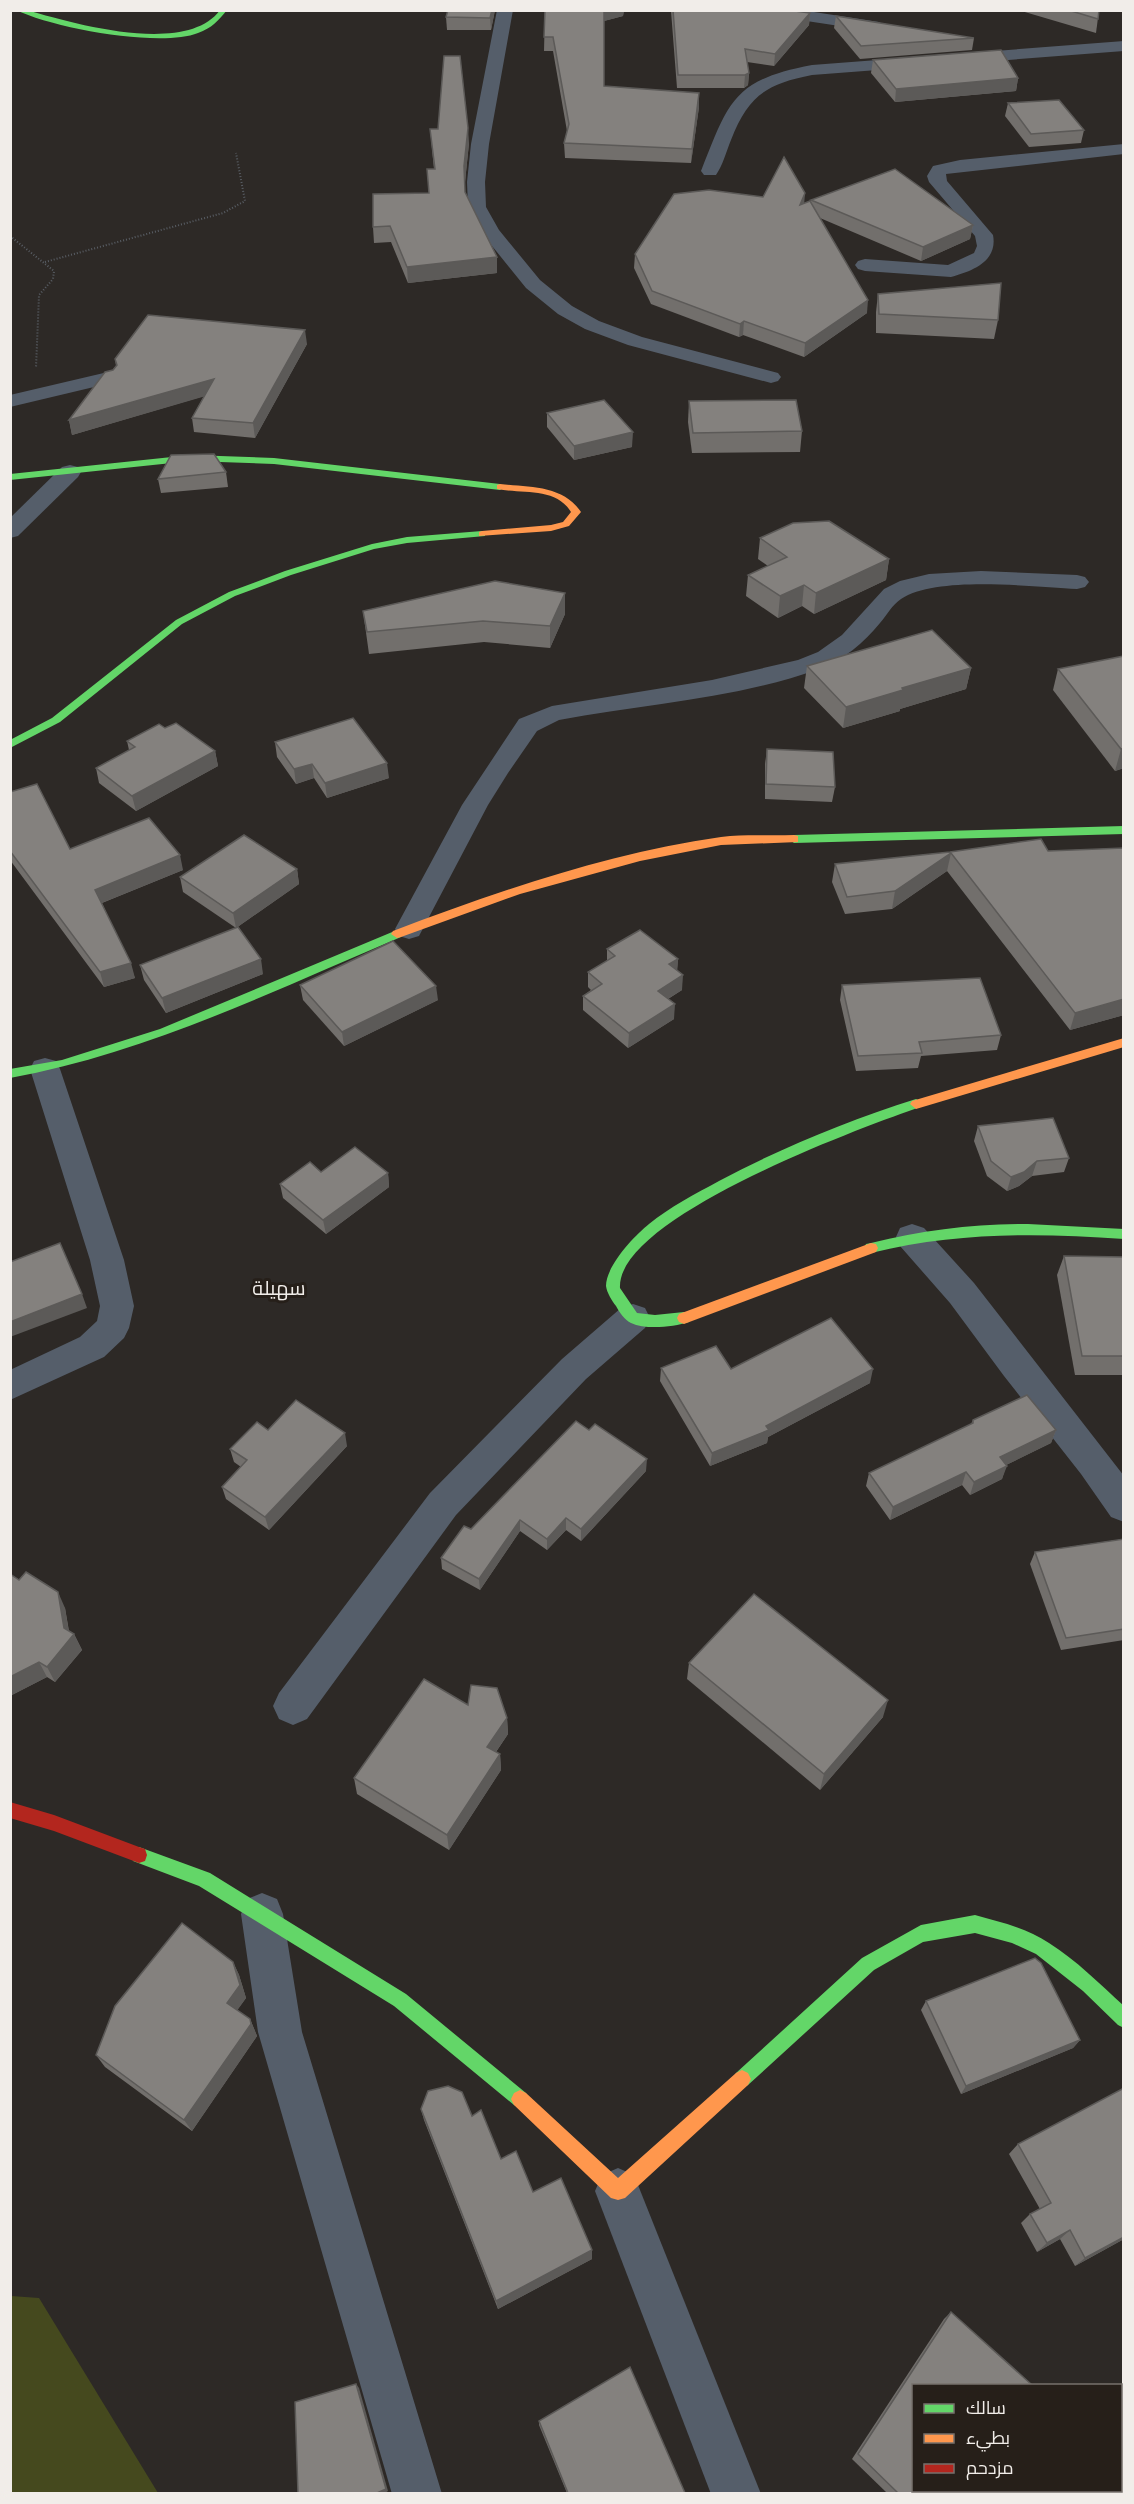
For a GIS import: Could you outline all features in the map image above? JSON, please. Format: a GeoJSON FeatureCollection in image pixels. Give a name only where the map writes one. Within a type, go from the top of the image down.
{"type":"FeatureCollection","features":[{"type":"Feature","properties":{"kind":"street"},"geometry":{"type":"LineString","coordinates":[[19,10],[41,18],[159,37],[188,35],[211,28],[220,21],[224,10]]}},
{"type":"Feature","properties":{"kind":"street"},"geometry":{"type":"LineString","coordinates":[[505,10],[480,144],[475,193],[477,207],[491,232],[533,284],[565,310],[592,325],[635,341],[771,377]]}},
{"type":"Feature","properties":{"kind":"street"},"geometry":{"type":"LineString","coordinates":[[766,10],[894,29]]}},
{"type":"Feature","properties":{"kind":"street"},"geometry":{"type":"LineString","coordinates":[[970,42],[1013,53]]}},
{"type":"Feature","properties":{"kind":"street"},"geometry":{"type":"LineString","coordinates":[[710,171],[736,106],[750,93],[774,77],[812,70],[1124,46]]}},
{"type":"Feature","properties":{"kind":"street"},"geometry":{"type":"LineString","coordinates":[[865,265],[951,271],[982,256],[986,246],[984,235],[938,182],[936,176],[939,171],[960,165],[1124,149]]}},
{"type":"Feature","properties":{"kind":"street"},"geometry":{"type":"LineString","coordinates":[[10,401],[108,378]]}},
{"type":"Feature","properties":{"kind":"street"},"geometry":{"type":"LineString","coordinates":[[10,477],[191,458],[274,461],[540,492],[567,499],[574,505],[576,512],[566,524],[551,528],[416,539],[360,550],[287,572],[227,595],[178,623],[73,708],[30,737],[10,745]]}},
{"type":"Feature","properties":{"kind":"street"},"geometry":{"type":"LineString","coordinates":[[10,531],[70,471]]}},
{"type":"Feature","properties":{"kind":"street"},"geometry":{"type":"LineString","coordinates":[[409,929],[475,804],[528,725],[552,714],[707,689],[806,665],[844,647],[856,637],[891,594],[905,586],[922,581],[971,579],[1077,582]]}},
{"type":"Feature","properties":{"kind":"street"},"geometry":{"type":"LineString","coordinates":[[10,1074],[45,1069],[138,1044],[409,929],[548,882],[613,864],[723,841],[1124,830]]}},
{"type":"Feature","properties":{"kind":"street"},"geometry":{"type":"LineString","coordinates":[[1124,1042],[852,1126],[793,1149],[677,1210],[639,1240],[618,1264],[613,1283],[619,1299],[633,1318],[656,1321],[707,1311],[819,1266],[883,1244],[912,1237],[979,1226],[1029,1226],[1124,1234]]}},
{"type":"Feature","properties":{"kind":"street"},"geometry":{"type":"LineString","coordinates":[[10,1386],[92,1347],[112,1328],[117,1306],[106,1260],[45,1069]]}},
{"type":"Feature","properties":{"kind":"street"},"geometry":{"type":"LineString","coordinates":[[912,1237],[962,1293],[1057,1419],[1094,1463],[1124,1506]]}},
{"type":"Feature","properties":{"kind":"street"},"geometry":{"type":"LineString","coordinates":[[292,1706],[443,1504],[574,1369],[633,1318]]}},
{"type":"Feature","properties":{"kind":"street"},"geometry":{"type":"LineString","coordinates":[[10,1810],[54,1823],[204,1879],[400,2000],[516,2096],[618,2191],[736,2493]]}},
{"type":"Feature","properties":{"kind":"street"},"geometry":{"type":"LineString","coordinates":[[262,1914],[280,2032],[336,2227],[417,2493]]}},
{"type":"Feature","properties":{"kind":"street"},"geometry":{"type":"LineString","coordinates":[[618,2191],[868,1964],[921,1934],[975,1924],[1014,1935],[1042,1948],[1089,1985],[1124,2019]]}},
{"type":"Feature","properties":{"kind":"path"},"geometry":{"type":"LineString","coordinates":[[45,262],[223,213],[245,201],[236,153]]}},
{"type":"Feature","properties":{"kind":"path"},"geometry":{"type":"LineString","coordinates":[[10,236],[54,271],[53,279],[39,295],[35,395]]}},
{"type":"Feature","properties":{"kind":"green space"},"geometry":{"type":"Polygon","coordinates":[[[11,2296],[39,2298],[158,2493],[11,2493],[11,2296]]]}},
{"type":"Feature","properties":{"kind":"building"},"geometry":{"type":"Polygon","coordinates":[[[448,10],[492,10],[490,18],[446,17],[448,10]]]}},
{"type":"Feature","properties":{"kind":"building"},"geometry":{"type":"Polygon","coordinates":[[[545,10],[604,10],[604,86],[699,93],[692,149],[564,143],[569,124],[553,37],[544,37],[545,10]]]}},
{"type":"Feature","properties":{"kind":"building"},"geometry":{"type":"Polygon","coordinates":[[[673,10],[787,10],[810,13],[775,54],[745,49],[749,73],[745,75],[678,75],[673,10]]]}},
{"type":"Feature","properties":{"kind":"building"},"geometry":{"type":"Polygon","coordinates":[[[1068,10],[1099,10],[1098,19],[1068,10]]]}},
{"type":"Feature","properties":{"kind":"building"},"geometry":{"type":"Polygon","coordinates":[[[836,16],[974,38],[861,46],[836,16]]]}},
{"type":"Feature","properties":{"kind":"building"},"geometry":{"type":"Polygon","coordinates":[[[1001,50],[1018,78],[896,89],[873,60],[1001,50]]]}},
{"type":"Feature","properties":{"kind":"building"},"geometry":{"type":"Polygon","coordinates":[[[444,56],[460,56],[468,128],[464,166],[465,192],[497,257],[407,267],[390,226],[373,227],[373,194],[429,193],[427,169],[435,169],[430,129],[438,129],[444,56]]]}},
{"type":"Feature","properties":{"kind":"building"},"geometry":{"type":"Polygon","coordinates":[[[1059,100],[1084,130],[1031,134],[1008,103],[1059,100]]]}},
{"type":"Feature","properties":{"kind":"building"},"geometry":{"type":"Polygon","coordinates":[[[784,157],[805,193],[800,205],[810,201],[868,300],[805,343],[744,321],[740,324],[652,291],[635,254],[674,194],[709,190],[763,197],[784,157]]]}},
{"type":"Feature","properties":{"kind":"building"},"geometry":{"type":"Polygon","coordinates":[[[895,169],[973,225],[923,247],[811,200],[895,169]]]}},
{"type":"Feature","properties":{"kind":"building"},"geometry":{"type":"Polygon","coordinates":[[[1001,283],[998,320],[879,314],[878,294],[1001,283]]]}},
{"type":"Feature","properties":{"kind":"building"},"geometry":{"type":"Polygon","coordinates":[[[148,315],[305,330],[253,423],[192,418],[214,379],[69,420],[105,372],[113,370],[117,365],[115,359],[148,315]]]}},
{"type":"Feature","properties":{"kind":"building"},"geometry":{"type":"Polygon","coordinates":[[[604,400],[633,432],[574,446],[547,413],[604,400]]]}},
{"type":"Feature","properties":{"kind":"building"},"geometry":{"type":"Polygon","coordinates":[[[796,400],[802,431],[693,433],[689,401],[796,400]]]}},
{"type":"Feature","properties":{"kind":"building"},"geometry":{"type":"Polygon","coordinates":[[[214,454],[226,472],[158,479],[171,455],[214,454]]]}},
{"type":"Feature","properties":{"kind":"building"},"geometry":{"type":"Polygon","coordinates":[[[829,521],[889,559],[816,593],[804,585],[780,596],[748,575],[787,557],[760,538],[793,523],[829,521]]]}},
{"type":"Feature","properties":{"kind":"building"},"geometry":{"type":"Polygon","coordinates":[[[495,581],[565,593],[550,626],[483,621],[367,632],[363,611],[495,581]]]}},
{"type":"Feature","properties":{"kind":"building"},"geometry":{"type":"Polygon","coordinates":[[[932,630],[971,668],[846,707],[807,666],[932,630]]]}},
{"type":"Feature","properties":{"kind":"building"},"geometry":{"type":"Polygon","coordinates":[[[1124,656],[1124,748],[1121,749],[1058,669],[1124,656]]]}},
{"type":"Feature","properties":{"kind":"building"},"geometry":{"type":"Polygon","coordinates":[[[353,718],[387,763],[325,783],[312,764],[294,769],[275,742],[353,718]]]}},
{"type":"Feature","properties":{"kind":"building"},"geometry":{"type":"Polygon","coordinates":[[[176,723],[215,751],[132,796],[96,768],[135,747],[127,741],[159,724],[165,728],[176,723]]]}},
{"type":"Feature","properties":{"kind":"building"},"geometry":{"type":"Polygon","coordinates":[[[767,749],[833,752],[835,787],[766,784],[767,749]]]}},
{"type":"Feature","properties":{"kind":"building"},"geometry":{"type":"Polygon","coordinates":[[[37,784],[70,849],[149,818],[180,855],[95,890],[131,963],[100,972],[10,851],[10,792],[37,784]]]}},
{"type":"Feature","properties":{"kind":"building"},"geometry":{"type":"Polygon","coordinates":[[[244,835],[297,869],[233,913],[180,877],[244,835]]]}},
{"type":"Feature","properties":{"kind":"building"},"geometry":{"type":"Polygon","coordinates":[[[1041,839],[1048,851],[1124,848],[1124,999],[1075,1013],[951,853],[895,891],[847,897],[835,864],[950,852],[1041,839]]]}},
{"type":"Feature","properties":{"kind":"building"},"geometry":{"type":"Polygon","coordinates":[[[238,927],[261,959],[162,998],[140,965],[238,927]]]}},
{"type":"Feature","properties":{"kind":"building"},"geometry":{"type":"Polygon","coordinates":[[[640,930],[678,959],[669,964],[683,975],[658,991],[675,1004],[629,1033],[583,996],[602,984],[588,972],[615,956],[607,949],[640,930]]]}},
{"type":"Feature","properties":{"kind":"building"},"geometry":{"type":"Polygon","coordinates":[[[393,941],[436,986],[342,1032],[300,985],[393,941]]]}},
{"type":"Feature","properties":{"kind":"building"},"geometry":{"type":"Polygon","coordinates":[[[980,978],[1001,1035],[919,1042],[922,1053],[858,1056],[842,985],[980,978]]]}},
{"type":"Feature","properties":{"kind":"building"},"geometry":{"type":"Polygon","coordinates":[[[1053,1118],[1069,1158],[1037,1161],[1024,1172],[1011,1177],[991,1161],[978,1126],[1053,1118]]]}},
{"type":"Feature","properties":{"kind":"building"},"geometry":{"type":"Polygon","coordinates":[[[355,1147],[388,1173],[323,1220],[280,1184],[310,1162],[321,1172],[355,1147]]]}},
{"type":"Feature","properties":{"kind":"building"},"geometry":{"type":"Polygon","coordinates":[[[60,1243],[82,1294],[10,1322],[10,1262],[60,1243]]]}},
{"type":"Feature","properties":{"kind":"building"},"geometry":{"type":"Polygon","coordinates":[[[1064,1256],[1124,1257],[1124,1356],[1082,1356],[1064,1256]]]}},
{"type":"Feature","properties":{"kind":"building"},"geometry":{"type":"Polygon","coordinates":[[[831,1318],[873,1369],[766,1426],[769,1430],[712,1453],[661,1368],[716,1346],[731,1369],[831,1318]]]}},
{"type":"Feature","properties":{"kind":"building"},"geometry":{"type":"Polygon","coordinates":[[[1027,1395],[1056,1430],[1000,1457],[1007,1466],[974,1482],[966,1472],[893,1507],[869,1473],[973,1423],[973,1420],[1027,1395]]]}},
{"type":"Feature","properties":{"kind":"building"},"geometry":{"type":"Polygon","coordinates":[[[296,1400],[345,1433],[265,1517],[222,1487],[247,1460],[230,1449],[257,1422],[268,1430],[296,1400]]]}},
{"type":"Feature","properties":{"kind":"building"},"geometry":{"type":"Polygon","coordinates":[[[576,1421],[589,1430],[595,1424],[647,1459],[581,1529],[566,1518],[547,1539],[520,1520],[479,1579],[441,1558],[464,1526],[471,1529],[576,1421]]]}},
{"type":"Feature","properties":{"kind":"building"},"geometry":{"type":"Polygon","coordinates":[[[1124,1539],[1124,1629],[1066,1638],[1035,1552],[1124,1539]]]}},
{"type":"Feature","properties":{"kind":"building"},"geometry":{"type":"Polygon","coordinates":[[[26,1572],[58,1592],[64,1628],[74,1634],[47,1667],[39,1662],[10,1677],[10,1574],[19,1580],[26,1572]]]}},
{"type":"Feature","properties":{"kind":"building"},"geometry":{"type":"Polygon","coordinates":[[[754,1594],[888,1700],[824,1774],[689,1663],[754,1594]]]}},
{"type":"Feature","properties":{"kind":"building"},"geometry":{"type":"Polygon","coordinates":[[[424,1679],[468,1705],[471,1685],[497,1688],[507,1718],[487,1747],[500,1754],[447,1835],[354,1778],[424,1679]]]}},
{"type":"Feature","properties":{"kind":"building"},"geometry":{"type":"Polygon","coordinates":[[[182,1923],[233,1962],[240,1985],[227,2003],[250,2019],[251,2024],[184,2120],[96,2055],[115,2006],[182,1923]]]}},
{"type":"Feature","properties":{"kind":"building"},"geometry":{"type":"Polygon","coordinates":[[[1035,1958],[1041,1963],[1080,2040],[966,2086],[926,2001],[1035,1958]]]}},
{"type":"Feature","properties":{"kind":"building"},"geometry":{"type":"Polygon","coordinates":[[[448,2086],[462,2092],[472,2116],[481,2110],[501,2159],[516,2151],[533,2192],[561,2178],[592,2250],[496,2301],[421,2109],[428,2091],[448,2086]]]}},
{"type":"Feature","properties":{"kind":"building"},"geometry":{"type":"Polygon","coordinates":[[[1124,2088],[1124,2237],[1085,2258],[1070,2230],[1047,2243],[1030,2214],[1051,2203],[1018,2144],[1124,2088]]]}},
{"type":"Feature","properties":{"kind":"building"},"geometry":{"type":"Polygon","coordinates":[[[951,2312],[1031,2384],[912,2384],[912,2492],[980,2493],[898,2493],[858,2454],[951,2312]]]}},
{"type":"Feature","properties":{"kind":"building"},"geometry":{"type":"Polygon","coordinates":[[[630,2367],[685,2493],[568,2493],[539,2421],[630,2367]]]}},
{"type":"Feature","properties":{"kind":"building"},"geometry":{"type":"Polygon","coordinates":[[[356,2384],[386,2489],[377,2493],[298,2493],[295,2402],[356,2384]]]}},
{"type":"Feature","properties":{"kind":"traffic: fast"},"geometry":{"type":"LineString","coordinates":[[19,10],[89,28],[146,36],[172,36],[195,32],[212,24],[224,10]]}},
{"type":"Feature","properties":{"kind":"traffic: fast"},"geometry":{"type":"LineString","coordinates":[[10,477],[191,458],[274,461],[500,487]]}},
{"type":"Feature","properties":{"kind":"traffic: fast"},"geometry":{"type":"LineString","coordinates":[[10,745],[56,720],[179,622],[232,594],[288,573],[372,547],[407,540],[482,534]]}},
{"type":"Feature","properties":{"kind":"traffic: fast"},"geometry":{"type":"LineString","coordinates":[[794,839],[1124,830]]}},
{"type":"Feature","properties":{"kind":"traffic: fast"},"geometry":{"type":"LineString","coordinates":[[10,1074],[63,1064],[164,1032],[397,934]]}},
{"type":"Feature","properties":{"kind":"traffic: fast"},"geometry":{"type":"LineString","coordinates":[[684,1318],[655,1321],[633,1318],[620,1302],[613,1288],[625,1255],[654,1227],[695,1200],[743,1174],[843,1131],[916,1104]]}},
{"type":"Feature","properties":{"kind":"traffic: fast"},"geometry":{"type":"LineString","coordinates":[[871,1248],[934,1234],[997,1229],[1124,1234]]}},
{"type":"Feature","properties":{"kind":"traffic: fast"},"geometry":{"type":"LineString","coordinates":[[139,1855],[204,1879],[400,2000],[520,2099]]}},
{"type":"Feature","properties":{"kind":"traffic: fast"},"geometry":{"type":"LineString","coordinates":[[742,2079],[868,1964],[921,1934],[975,1924],[1014,1935],[1042,1948],[1089,1985],[1124,2019]]}},
{"type":"Feature","properties":{"kind":"traffic: slow"},"geometry":{"type":"LineString","coordinates":[[482,534],[551,528],[566,524],[576,512],[571,504],[553,494],[500,487]]}},
{"type":"Feature","properties":{"kind":"traffic: slow"},"geometry":{"type":"LineString","coordinates":[[397,934],[516,891],[598,867],[721,841],[794,839]]}},
{"type":"Feature","properties":{"kind":"traffic: slow"},"geometry":{"type":"LineString","coordinates":[[916,1104],[1124,1042]]}},
{"type":"Feature","properties":{"kind":"traffic: slow"},"geometry":{"type":"LineString","coordinates":[[684,1318],[871,1248]]}},
{"type":"Feature","properties":{"kind":"traffic: slow"},"geometry":{"type":"LineString","coordinates":[[520,2099],[618,2191],[742,2079]]}},
{"type":"Feature","properties":{"kind":"traffic: jam"},"geometry":{"type":"LineString","coordinates":[[10,1810],[54,1823],[139,1855]]}},
{"type":"Feature","properties":{"kind":"district","name":"سهيلة"},"geometry":{"type":"Point","coordinates":[279,1288]}}]}
